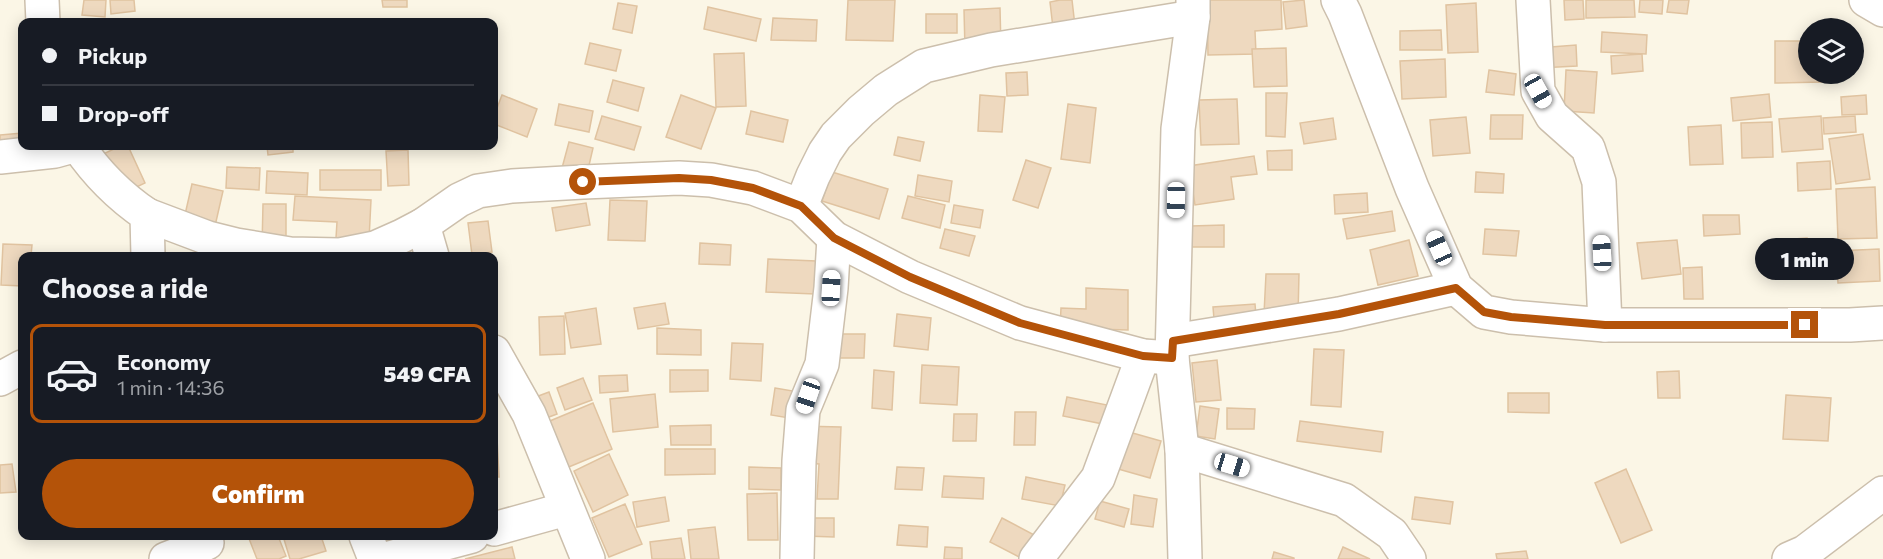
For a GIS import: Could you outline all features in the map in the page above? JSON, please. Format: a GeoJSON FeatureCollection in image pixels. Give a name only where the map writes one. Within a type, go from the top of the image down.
{"type":"FeatureCollection","features":[{"type":"Feature","properties":{"kind":"street"},"geometry":{"type":"LineString","coordinates":[[42,0],[43,18]]}},
{"type":"Feature","properties":{"kind":"street"},"geometry":{"type":"LineString","coordinates":[[1338,0],[1412,188],[1456,288],[1484,312],[1511,317],[1605,325],[1883,323]]}},
{"type":"Feature","properties":{"kind":"street"},"geometry":{"type":"LineString","coordinates":[[1533,0],[1538,91],[1552,116],[1588,147],[1599,182],[1605,325]]}},
{"type":"Feature","properties":{"kind":"street"},"geometry":{"type":"LineString","coordinates":[[1866,0],[1883,10]]}},
{"type":"Feature","properties":{"kind":"street"},"geometry":{"type":"LineString","coordinates":[[801,206],[817,168],[836,136],[886,90],[924,66],[1193,9],[1178,129],[1163,352],[1182,450],[1185,559]]}},
{"type":"Feature","properties":{"kind":"street"},"geometry":{"type":"LineString","coordinates":[[0,157],[59,150]]}},
{"type":"Feature","properties":{"kind":"street"},"geometry":{"type":"LineString","coordinates":[[81,150],[123,198],[147,215],[208,238],[281,252]]}},
{"type":"Feature","properties":{"kind":"street"},"geometry":{"type":"LineString","coordinates":[[355,252],[375,248],[423,225],[459,200],[478,191],[512,186],[679,178],[711,180],[753,188],[801,206],[834,238],[910,277],[1020,323],[1163,352],[1456,288]]}},
{"type":"Feature","properties":{"kind":"street"},"geometry":{"type":"LineString","coordinates":[[147,215],[148,252]]}},
{"type":"Feature","properties":{"kind":"street"},"geometry":{"type":"LineString","coordinates":[[423,225],[431,252]]}},
{"type":"Feature","properties":{"kind":"street"},"geometry":{"type":"LineString","coordinates":[[797,559],[798,471],[803,410],[822,364],[834,238]]}},
{"type":"Feature","properties":{"kind":"street"},"geometry":{"type":"LineString","coordinates":[[1036,559],[1098,478],[1163,352]]}},
{"type":"Feature","properties":{"kind":"street"},"geometry":{"type":"LineString","coordinates":[[498,358],[529,414],[588,559]]}},
{"type":"Feature","properties":{"kind":"street"},"geometry":{"type":"LineString","coordinates":[[0,379],[18,369]]}},
{"type":"Feature","properties":{"kind":"street"},"geometry":{"type":"LineString","coordinates":[[1182,450],[1344,500],[1392,534],[1409,559]]}},
{"type":"Feature","properties":{"kind":"street"},"geometry":{"type":"LineString","coordinates":[[1799,557],[1883,493]]}},
{"type":"Feature","properties":{"kind":"street"},"geometry":{"type":"LineString","coordinates":[[498,529],[566,509]]}},
{"type":"Feature","properties":{"kind":"street"},"geometry":{"type":"LineString","coordinates":[[368,540],[375,559]]}},
{"type":"Feature","properties":{"kind":"street"},"geometry":{"type":"LineString","coordinates":[[386,559],[456,540]]}},
{"type":"Feature","properties":{"kind":"street"},"geometry":{"type":"LineString","coordinates":[[166,559],[209,546]]}},
{"type":"Feature","properties":{"kind":"building"},"geometry":{"type":"Polygon","coordinates":[[[84,0],[106,0],[105,17],[82,15],[84,0]]]}},
{"type":"Feature","properties":{"kind":"building"},"geometry":{"type":"Polygon","coordinates":[[[110,0],[134,0],[135,11],[111,14],[110,0]]]}},
{"type":"Feature","properties":{"kind":"building"},"geometry":{"type":"Polygon","coordinates":[[[382,0],[407,0],[407,7],[383,7],[382,0]]]}},
{"type":"Feature","properties":{"kind":"building"},"geometry":{"type":"Polygon","coordinates":[[[848,0],[895,0],[893,41],[846,40],[848,0]]]}},
{"type":"Feature","properties":{"kind":"building"},"geometry":{"type":"Polygon","coordinates":[[[1072,0],[1075,26],[1053,28],[1050,2],[1072,0]]]}},
{"type":"Feature","properties":{"kind":"building"},"geometry":{"type":"Polygon","coordinates":[[[1207,0],[1281,0],[1282,29],[1255,31],[1256,54],[1208,55],[1207,0]]]}},
{"type":"Feature","properties":{"kind":"building"},"geometry":{"type":"Polygon","coordinates":[[[1304,0],[1307,26],[1286,29],[1283,2],[1304,0]]]}},
{"type":"Feature","properties":{"kind":"building"},"geometry":{"type":"Polygon","coordinates":[[[1564,0],[1583,0],[1584,19],[1565,20],[1564,0]]]}},
{"type":"Feature","properties":{"kind":"building"},"geometry":{"type":"Polygon","coordinates":[[[1586,0],[1634,0],[1635,17],[1586,18],[1586,0]]]}},
{"type":"Feature","properties":{"kind":"building"},"geometry":{"type":"Polygon","coordinates":[[[1640,0],[1663,0],[1662,14],[1639,12],[1640,0]]]}},
{"type":"Feature","properties":{"kind":"building"},"geometry":{"type":"Polygon","coordinates":[[[1669,0],[1689,0],[1687,14],[1667,12],[1669,0]]]}},
{"type":"Feature","properties":{"kind":"building"},"geometry":{"type":"Polygon","coordinates":[[[618,3],[637,6],[632,33],[613,29],[618,3]]]}},
{"type":"Feature","properties":{"kind":"building"},"geometry":{"type":"Polygon","coordinates":[[[1476,3],[1478,52],[1448,53],[1446,5],[1476,3]]]}},
{"type":"Feature","properties":{"kind":"building"},"geometry":{"type":"Polygon","coordinates":[[[708,7],[761,19],[756,41],[704,29],[708,7]]]}},
{"type":"Feature","properties":{"kind":"building"},"geometry":{"type":"Polygon","coordinates":[[[1000,8],[1001,48],[965,49],[964,10],[1000,8]]]}},
{"type":"Feature","properties":{"kind":"building"},"geometry":{"type":"Polygon","coordinates":[[[926,14],[957,14],[957,33],[926,33],[926,14]]]}},
{"type":"Feature","properties":{"kind":"building"},"geometry":{"type":"Polygon","coordinates":[[[773,18],[817,20],[816,41],[771,40],[773,18]]]}},
{"type":"Feature","properties":{"kind":"building"},"geometry":{"type":"Polygon","coordinates":[[[1441,30],[1442,50],[1400,50],[1400,31],[1441,30]]]}},
{"type":"Feature","properties":{"kind":"building"},"geometry":{"type":"Polygon","coordinates":[[[1602,32],[1647,35],[1646,54],[1601,52],[1602,32]]]}},
{"type":"Feature","properties":{"kind":"building"},"geometry":{"type":"Polygon","coordinates":[[[1775,41],[1798,41],[1798,83],[1775,83],[1775,41]]]}},
{"type":"Feature","properties":{"kind":"building"},"geometry":{"type":"Polygon","coordinates":[[[590,43],[621,50],[616,71],[585,64],[590,43]]]}},
{"type":"Feature","properties":{"kind":"building"},"geometry":{"type":"Polygon","coordinates":[[[1576,45],[1577,66],[1539,68],[1538,48],[1576,45]]]}},
{"type":"Feature","properties":{"kind":"building"},"geometry":{"type":"Polygon","coordinates":[[[1286,48],[1287,86],[1254,87],[1252,49],[1286,48]]]}},
{"type":"Feature","properties":{"kind":"building"},"geometry":{"type":"Polygon","coordinates":[[[744,53],[746,106],[716,107],[714,54],[744,53]]]}},
{"type":"Feature","properties":{"kind":"building"},"geometry":{"type":"Polygon","coordinates":[[[1642,54],[1643,71],[1612,74],[1611,56],[1642,54]]]}},
{"type":"Feature","properties":{"kind":"building"},"geometry":{"type":"Polygon","coordinates":[[[1445,59],[1446,97],[1402,99],[1400,61],[1445,59]]]}},
{"type":"Feature","properties":{"kind":"building"},"geometry":{"type":"Polygon","coordinates":[[[1489,70],[1516,74],[1514,95],[1486,92],[1489,70]]]}},
{"type":"Feature","properties":{"kind":"building"},"geometry":{"type":"Polygon","coordinates":[[[1566,70],[1597,72],[1594,113],[1564,111],[1566,70]]]}},
{"type":"Feature","properties":{"kind":"building"},"geometry":{"type":"Polygon","coordinates":[[[1027,72],[1028,95],[1007,96],[1006,73],[1027,72]]]}},
{"type":"Feature","properties":{"kind":"building"},"geometry":{"type":"Polygon","coordinates":[[[613,80],[644,88],[638,111],[607,102],[613,80]]]}},
{"type":"Feature","properties":{"kind":"building"},"geometry":{"type":"Polygon","coordinates":[[[1266,93],[1287,93],[1285,137],[1266,136],[1266,93]]]}},
{"type":"Feature","properties":{"kind":"building"},"geometry":{"type":"Polygon","coordinates":[[[1769,94],[1771,117],[1733,121],[1731,98],[1769,94]]]}},
{"type":"Feature","properties":{"kind":"building"},"geometry":{"type":"Polygon","coordinates":[[[502,95],[537,109],[527,137],[498,126],[498,106],[502,95]]]}},
{"type":"Feature","properties":{"kind":"building"},"geometry":{"type":"Polygon","coordinates":[[[681,95],[716,108],[701,149],[666,137],[681,95]]]}},
{"type":"Feature","properties":{"kind":"building"},"geometry":{"type":"Polygon","coordinates":[[[980,95],[1005,97],[1002,132],[978,131],[980,95]]]}},
{"type":"Feature","properties":{"kind":"building"},"geometry":{"type":"Polygon","coordinates":[[[1866,95],[1867,114],[1842,115],[1841,97],[1866,95]]]}},
{"type":"Feature","properties":{"kind":"building"},"geometry":{"type":"Polygon","coordinates":[[[1237,99],[1239,144],[1201,145],[1199,100],[1237,99]]]}},
{"type":"Feature","properties":{"kind":"building"},"geometry":{"type":"Polygon","coordinates":[[[559,104],[593,111],[589,132],[555,125],[559,104]]]}},
{"type":"Feature","properties":{"kind":"building"},"geometry":{"type":"Polygon","coordinates":[[[1068,104],[1096,108],[1090,163],[1061,159],[1068,104]]]}},
{"type":"Feature","properties":{"kind":"building"},"geometry":{"type":"Polygon","coordinates":[[[751,111],[788,120],[783,142],[746,134],[751,111]]]}},
{"type":"Feature","properties":{"kind":"building"},"geometry":{"type":"Polygon","coordinates":[[[1491,115],[1523,115],[1522,139],[1490,139],[1491,115]]]}},
{"type":"Feature","properties":{"kind":"building"},"geometry":{"type":"Polygon","coordinates":[[[602,116],[641,127],[634,150],[595,139],[602,116]]]}},
{"type":"Feature","properties":{"kind":"building"},"geometry":{"type":"Polygon","coordinates":[[[1821,116],[1823,149],[1782,152],[1779,119],[1821,116]]]}},
{"type":"Feature","properties":{"kind":"building"},"geometry":{"type":"Polygon","coordinates":[[[1855,116],[1856,132],[1824,134],[1823,118],[1855,116]]]}},
{"type":"Feature","properties":{"kind":"building"},"geometry":{"type":"Polygon","coordinates":[[[1466,117],[1470,153],[1433,156],[1430,120],[1466,117]]]}},
{"type":"Feature","properties":{"kind":"building"},"geometry":{"type":"Polygon","coordinates":[[[1333,118],[1336,139],[1304,144],[1300,123],[1333,118]]]}},
{"type":"Feature","properties":{"kind":"building"},"geometry":{"type":"Polygon","coordinates":[[[1772,122],[1773,157],[1742,158],[1741,123],[1772,122]]]}},
{"type":"Feature","properties":{"kind":"building"},"geometry":{"type":"Polygon","coordinates":[[[1721,125],[1723,164],[1690,165],[1688,127],[1721,125]]]}},
{"type":"Feature","properties":{"kind":"building"},"geometry":{"type":"Polygon","coordinates":[[[18,133],[18,148],[0,157],[0,135],[18,133]]]}},
{"type":"Feature","properties":{"kind":"building"},"geometry":{"type":"Polygon","coordinates":[[[1863,134],[1870,179],[1836,184],[1829,139],[1863,134]]]}},
{"type":"Feature","properties":{"kind":"building"},"geometry":{"type":"Polygon","coordinates":[[[898,137],[924,142],[920,161],[894,155],[898,137]]]}},
{"type":"Feature","properties":{"kind":"building"},"geometry":{"type":"Polygon","coordinates":[[[569,142],[593,148],[587,174],[562,168],[569,142]]]}},
{"type":"Feature","properties":{"kind":"building"},"geometry":{"type":"Polygon","coordinates":[[[112,150],[130,150],[145,183],[118,196],[99,156],[112,150]]]}},
{"type":"Feature","properties":{"kind":"building"},"geometry":{"type":"Polygon","coordinates":[[[267,150],[293,150],[293,152],[268,155],[267,150]]]}},
{"type":"Feature","properties":{"kind":"building"},"geometry":{"type":"Polygon","coordinates":[[[408,150],[409,185],[388,186],[386,151],[408,150]]]}},
{"type":"Feature","properties":{"kind":"building"},"geometry":{"type":"Polygon","coordinates":[[[1292,150],[1292,170],[1268,170],[1267,151],[1292,150]]]}},
{"type":"Feature","properties":{"kind":"building"},"geometry":{"type":"Polygon","coordinates":[[[1254,156],[1257,174],[1231,177],[1234,199],[1195,205],[1189,166],[1254,156]]]}},
{"type":"Feature","properties":{"kind":"building"},"geometry":{"type":"Polygon","coordinates":[[[1026,160],[1051,168],[1038,208],[1013,200],[1026,160]]]}},
{"type":"Feature","properties":{"kind":"building"},"geometry":{"type":"Polygon","coordinates":[[[1830,161],[1831,189],[1798,191],[1797,163],[1830,161]]]}},
{"type":"Feature","properties":{"kind":"building"},"geometry":{"type":"Polygon","coordinates":[[[227,167],[260,168],[259,190],[226,188],[227,167]]]}},
{"type":"Feature","properties":{"kind":"building"},"geometry":{"type":"Polygon","coordinates":[[[320,170],[381,170],[381,190],[320,190],[320,170]]]}},
{"type":"Feature","properties":{"kind":"building"},"geometry":{"type":"Polygon","coordinates":[[[267,171],[308,173],[307,195],[266,193],[267,171]]]}},
{"type":"Feature","properties":{"kind":"building"},"geometry":{"type":"Polygon","coordinates":[[[832,172],[888,189],[879,219],[822,201],[832,172]]]}},
{"type":"Feature","properties":{"kind":"building"},"geometry":{"type":"Polygon","coordinates":[[[1476,172],[1504,174],[1503,193],[1475,192],[1476,172]]]}},
{"type":"Feature","properties":{"kind":"building"},"geometry":{"type":"Polygon","coordinates":[[[918,175],[952,181],[949,202],[915,196],[918,175]]]}},
{"type":"Feature","properties":{"kind":"building"},"geometry":{"type":"Polygon","coordinates":[[[192,184],[223,191],[215,226],[184,219],[192,184]]]}},
{"type":"Feature","properties":{"kind":"building"},"geometry":{"type":"Polygon","coordinates":[[[1875,187],[1877,238],[1838,239],[1836,189],[1875,187]]]}},
{"type":"Feature","properties":{"kind":"building"},"geometry":{"type":"Polygon","coordinates":[[[1367,193],[1368,212],[1335,214],[1334,195],[1367,193]]]}},
{"type":"Feature","properties":{"kind":"building"},"geometry":{"type":"Polygon","coordinates":[[[295,196],[371,200],[369,240],[336,238],[337,222],[293,220],[295,196]]]}},
{"type":"Feature","properties":{"kind":"building"},"geometry":{"type":"Polygon","coordinates":[[[908,196],[945,205],[940,228],[902,218],[908,196]]]}},
{"type":"Feature","properties":{"kind":"building"},"geometry":{"type":"Polygon","coordinates":[[[610,200],[647,201],[645,241],[608,240],[610,200]]]}},
{"type":"Feature","properties":{"kind":"building"},"geometry":{"type":"Polygon","coordinates":[[[586,203],[590,225],[556,231],[552,208],[586,203]]]}},
{"type":"Feature","properties":{"kind":"building"},"geometry":{"type":"Polygon","coordinates":[[[263,204],[286,204],[286,247],[262,247],[263,204]]]}},
{"type":"Feature","properties":{"kind":"building"},"geometry":{"type":"Polygon","coordinates":[[[954,205],[983,210],[980,228],[951,223],[954,205]]]}},
{"type":"Feature","properties":{"kind":"building"},"geometry":{"type":"Polygon","coordinates":[[[1392,211],[1395,231],[1347,239],[1343,219],[1392,211]]]}},
{"type":"Feature","properties":{"kind":"building"},"geometry":{"type":"Polygon","coordinates":[[[1703,215],[1739,215],[1740,234],[1704,236],[1703,215]]]}},
{"type":"Feature","properties":{"kind":"building"},"geometry":{"type":"Polygon","coordinates":[[[488,221],[492,252],[472,252],[468,223],[488,221]]]}},
{"type":"Feature","properties":{"kind":"building"},"geometry":{"type":"Polygon","coordinates":[[[1224,225],[1224,247],[1191,247],[1191,226],[1224,225]]]}},
{"type":"Feature","properties":{"kind":"building"},"geometry":{"type":"Polygon","coordinates":[[[945,229],[975,236],[969,256],[940,248],[945,229]]]}},
{"type":"Feature","properties":{"kind":"building"},"geometry":{"type":"Polygon","coordinates":[[[1485,229],[1519,231],[1516,256],[1483,254],[1485,229]]]}},
{"type":"Feature","properties":{"kind":"building"},"geometry":{"type":"Polygon","coordinates":[[[1807,238],[1808,258],[1781,259],[1780,240],[1807,238]]]}},
{"type":"Feature","properties":{"kind":"building"},"geometry":{"type":"Polygon","coordinates":[[[1409,240],[1418,276],[1378,285],[1370,250],[1409,240]]]}},
{"type":"Feature","properties":{"kind":"building"},"geometry":{"type":"Polygon","coordinates":[[[1677,240],[1681,274],[1642,279],[1637,243],[1677,240]]]}},
{"type":"Feature","properties":{"kind":"building"},"geometry":{"type":"Polygon","coordinates":[[[700,243],[731,245],[730,265],[699,264],[700,243]]]}},
{"type":"Feature","properties":{"kind":"building"},"geometry":{"type":"Polygon","coordinates":[[[3,244],[32,245],[31,252],[18,252],[18,286],[1,285],[3,244]]]}},
{"type":"Feature","properties":{"kind":"building"},"geometry":{"type":"Polygon","coordinates":[[[1879,249],[1880,281],[1838,283],[1836,251],[1879,249]]]}},
{"type":"Feature","properties":{"kind":"building"},"geometry":{"type":"Polygon","coordinates":[[[768,259],[816,261],[815,294],[766,292],[768,259]]]}},
{"type":"Feature","properties":{"kind":"building"},"geometry":{"type":"Polygon","coordinates":[[[1702,267],[1703,299],[1684,299],[1683,268],[1702,267]]]}},
{"type":"Feature","properties":{"kind":"building"},"geometry":{"type":"Polygon","coordinates":[[[1266,274],[1299,274],[1298,315],[1264,314],[1266,274]]]}},
{"type":"Feature","properties":{"kind":"building"},"geometry":{"type":"Polygon","coordinates":[[[1086,288],[1128,290],[1128,330],[1060,328],[1061,308],[1086,309],[1086,288]]]}},
{"type":"Feature","properties":{"kind":"building"},"geometry":{"type":"Polygon","coordinates":[[[665,303],[669,324],[638,329],[634,308],[665,303]]]}},
{"type":"Feature","properties":{"kind":"building"},"geometry":{"type":"Polygon","coordinates":[[[1255,304],[1257,327],[1215,331],[1213,307],[1255,304]]]}},
{"type":"Feature","properties":{"kind":"building"},"geometry":{"type":"Polygon","coordinates":[[[596,308],[601,344],[571,348],[565,313],[596,308]]]}},
{"type":"Feature","properties":{"kind":"building"},"geometry":{"type":"Polygon","coordinates":[[[897,314],[931,318],[928,350],[894,346],[897,314]]]}},
{"type":"Feature","properties":{"kind":"building"},"geometry":{"type":"Polygon","coordinates":[[[564,316],[565,354],[540,355],[539,317],[564,316]]]}},
{"type":"Feature","properties":{"kind":"building"},"geometry":{"type":"Polygon","coordinates":[[[657,328],[701,330],[701,355],[657,354],[657,328]]]}},
{"type":"Feature","properties":{"kind":"building"},"geometry":{"type":"Polygon","coordinates":[[[822,334],[865,334],[864,358],[822,358],[822,334]]]}},
{"type":"Feature","properties":{"kind":"building"},"geometry":{"type":"Polygon","coordinates":[[[732,343],[763,344],[761,381],[730,379],[732,343]]]}},
{"type":"Feature","properties":{"kind":"building"},"geometry":{"type":"Polygon","coordinates":[[[1314,349],[1344,350],[1341,407],[1311,405],[1314,349]]]}},
{"type":"Feature","properties":{"kind":"building"},"geometry":{"type":"Polygon","coordinates":[[[1217,360],[1221,400],[1196,402],[1192,363],[1217,360]]]}},
{"type":"Feature","properties":{"kind":"building"},"geometry":{"type":"Polygon","coordinates":[[[922,365],[959,367],[957,405],[920,403],[922,365]]]}},
{"type":"Feature","properties":{"kind":"building"},"geometry":{"type":"Polygon","coordinates":[[[670,370],[708,370],[708,391],[670,392],[670,370]]]}},
{"type":"Feature","properties":{"kind":"building"},"geometry":{"type":"Polygon","coordinates":[[[874,370],[894,372],[892,410],[872,408],[874,370]]]}},
{"type":"Feature","properties":{"kind":"building"},"geometry":{"type":"Polygon","coordinates":[[[1679,371],[1680,398],[1658,398],[1657,372],[1679,371]]]}},
{"type":"Feature","properties":{"kind":"building"},"geometry":{"type":"Polygon","coordinates":[[[627,375],[628,391],[600,393],[599,376],[627,375]]]}},
{"type":"Feature","properties":{"kind":"building"},"geometry":{"type":"Polygon","coordinates":[[[583,378],[592,400],[565,410],[557,388],[583,378]]]}},
{"type":"Feature","properties":{"kind":"building"},"geometry":{"type":"Polygon","coordinates":[[[775,388],[793,391],[789,418],[771,415],[775,388]]]}},
{"type":"Feature","properties":{"kind":"building"},"geometry":{"type":"Polygon","coordinates":[[[549,392],[557,414],[533,423],[525,401],[549,392]]]}},
{"type":"Feature","properties":{"kind":"building"},"geometry":{"type":"Polygon","coordinates":[[[1508,393],[1549,393],[1549,413],[1508,412],[1508,393]]]}},
{"type":"Feature","properties":{"kind":"building"},"geometry":{"type":"Polygon","coordinates":[[[655,394],[658,427],[613,432],[610,399],[655,394]]]}},
{"type":"Feature","properties":{"kind":"building"},"geometry":{"type":"Polygon","coordinates":[[[1786,395],[1831,398],[1828,441],[1783,439],[1786,395]]]}},
{"type":"Feature","properties":{"kind":"building"},"geometry":{"type":"Polygon","coordinates":[[[1067,397],[1107,405],[1103,424],[1063,416],[1067,397]]]}},
{"type":"Feature","properties":{"kind":"building"},"geometry":{"type":"Polygon","coordinates":[[[593,403],[612,449],[564,469],[545,423],[593,403]]]}},
{"type":"Feature","properties":{"kind":"building"},"geometry":{"type":"Polygon","coordinates":[[[1200,406],[1219,409],[1215,439],[1196,436],[1200,406]]]}},
{"type":"Feature","properties":{"kind":"building"},"geometry":{"type":"Polygon","coordinates":[[[1227,408],[1255,409],[1254,429],[1227,429],[1227,408]]]}},
{"type":"Feature","properties":{"kind":"building"},"geometry":{"type":"Polygon","coordinates":[[[1015,412],[1036,412],[1035,445],[1014,445],[1015,412]]]}},
{"type":"Feature","properties":{"kind":"building"},"geometry":{"type":"Polygon","coordinates":[[[954,414],[977,414],[976,441],[953,441],[954,414]]]}},
{"type":"Feature","properties":{"kind":"building"},"geometry":{"type":"Polygon","coordinates":[[[1300,421],[1383,432],[1381,452],[1297,441],[1300,421]]]}},
{"type":"Feature","properties":{"kind":"building"},"geometry":{"type":"Polygon","coordinates":[[[711,425],[711,445],[671,445],[670,426],[711,425]]]}},
{"type":"Feature","properties":{"kind":"building"},"geometry":{"type":"Polygon","coordinates":[[[799,426],[841,427],[838,499],[817,499],[819,464],[798,462],[799,426]]]}},
{"type":"Feature","properties":{"kind":"building"},"geometry":{"type":"Polygon","coordinates":[[[1122,430],[1161,441],[1150,478],[1111,467],[1122,430]]]}},
{"type":"Feature","properties":{"kind":"building"},"geometry":{"type":"Polygon","coordinates":[[[665,449],[715,449],[715,474],[665,475],[665,449]]]}},
{"type":"Feature","properties":{"kind":"building"},"geometry":{"type":"Polygon","coordinates":[[[609,454],[628,495],[593,512],[574,471],[609,454]]]}},
{"type":"Feature","properties":{"kind":"building"},"geometry":{"type":"Polygon","coordinates":[[[12,464],[16,492],[0,493],[0,465],[12,464]]]}},
{"type":"Feature","properties":{"kind":"building"},"geometry":{"type":"Polygon","coordinates":[[[749,467],[781,468],[781,490],[749,489],[749,467]]]}},
{"type":"Feature","properties":{"kind":"building"},"geometry":{"type":"Polygon","coordinates":[[[897,467],[924,468],[922,490],[895,489],[897,467]]]}},
{"type":"Feature","properties":{"kind":"building"},"geometry":{"type":"Polygon","coordinates":[[[1626,469],[1652,530],[1621,543],[1595,483],[1626,469]]]}},
{"type":"Feature","properties":{"kind":"building"},"geometry":{"type":"Polygon","coordinates":[[[944,476],[984,478],[983,499],[942,497],[944,476]]]}},
{"type":"Feature","properties":{"kind":"building"},"geometry":{"type":"Polygon","coordinates":[[[1026,477],[1065,485],[1060,506],[1022,499],[1026,477]]]}},
{"type":"Feature","properties":{"kind":"building"},"geometry":{"type":"Polygon","coordinates":[[[777,493],[778,540],[748,540],[747,494],[777,493]]]}},
{"type":"Feature","properties":{"kind":"building"},"geometry":{"type":"Polygon","coordinates":[[[1134,495],[1157,499],[1153,527],[1131,524],[1134,495]]]}},
{"type":"Feature","properties":{"kind":"building"},"geometry":{"type":"Polygon","coordinates":[[[665,497],[669,521],[637,527],[633,502],[665,497]]]}},
{"type":"Feature","properties":{"kind":"building"},"geometry":{"type":"Polygon","coordinates":[[[1415,497],[1453,502],[1450,524],[1412,519],[1415,497]]]}},
{"type":"Feature","properties":{"kind":"building"},"geometry":{"type":"Polygon","coordinates":[[[1100,501],[1129,509],[1124,527],[1095,519],[1100,501]]]}},
{"type":"Feature","properties":{"kind":"building"},"geometry":{"type":"Polygon","coordinates":[[[625,504],[642,544],[609,557],[592,518],[625,504]]]}},
{"type":"Feature","properties":{"kind":"building"},"geometry":{"type":"Polygon","coordinates":[[[806,518],[834,518],[834,537],[805,536],[806,518]]]}},
{"type":"Feature","properties":{"kind":"building"},"geometry":{"type":"Polygon","coordinates":[[[1002,518],[1038,537],[1023,559],[990,542],[1002,518]]]}},
{"type":"Feature","properties":{"kind":"building"},"geometry":{"type":"Polygon","coordinates":[[[899,525],[928,527],[927,547],[897,545],[899,525]]]}},
{"type":"Feature","properties":{"kind":"building"},"geometry":{"type":"Polygon","coordinates":[[[715,527],[719,559],[691,559],[688,530],[715,527]]]}},
{"type":"Feature","properties":{"kind":"building"},"geometry":{"type":"Polygon","coordinates":[[[681,538],[685,559],[652,559],[650,542],[681,538]]]}},
{"type":"Feature","properties":{"kind":"building"},"geometry":{"type":"Polygon","coordinates":[[[250,540],[280,540],[286,556],[279,559],[257,559],[250,540]]]}},
{"type":"Feature","properties":{"kind":"building"},"geometry":{"type":"Polygon","coordinates":[[[284,540],[322,540],[326,551],[299,559],[290,559],[284,540]]]}},
{"type":"Feature","properties":{"kind":"building"},"geometry":{"type":"Polygon","coordinates":[[[512,547],[515,559],[465,559],[512,547]]]}},
{"type":"Feature","properties":{"kind":"building"},"geometry":{"type":"Polygon","coordinates":[[[945,547],[962,548],[962,559],[944,559],[945,547]]]}},
{"type":"Feature","properties":{"kind":"building"},"geometry":{"type":"Polygon","coordinates":[[[1343,547],[1370,559],[1338,559],[1343,547]]]}},
{"type":"Feature","properties":{"kind":"building"},"geometry":{"type":"Polygon","coordinates":[[[1526,551],[1528,559],[1497,559],[1496,554],[1526,551]]]}},
{"type":"Feature","properties":{"kind":"building"},"geometry":{"type":"Polygon","coordinates":[[[1274,552],[1294,558],[1294,559],[1272,559],[1274,552]]]}},
{"type":"Feature","properties":{"kind":"route"},"geometry":{"type":"LineString","coordinates":[[583,182],[679,178],[711,180],[753,188],[801,206],[834,238],[910,277],[1020,323],[1143,356],[1172,358],[1173,341],[1339,314],[1456,288],[1484,312],[1511,317],[1605,325],[1805,325]]}}]}
